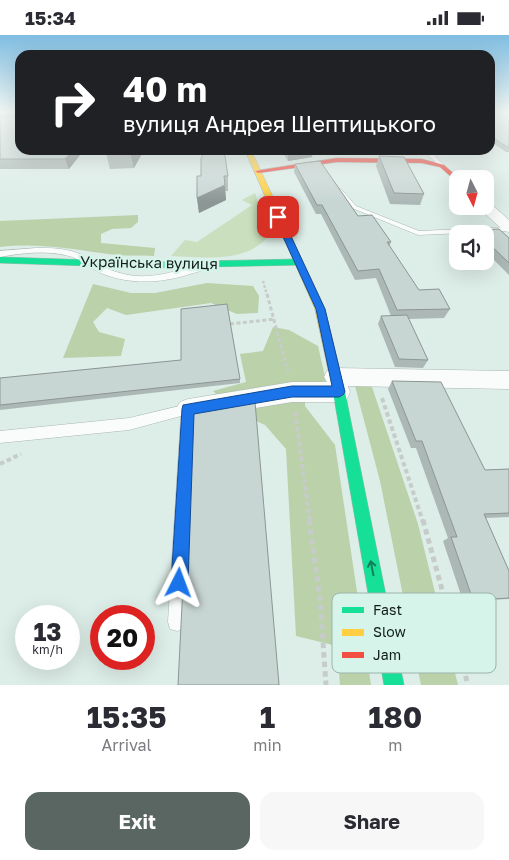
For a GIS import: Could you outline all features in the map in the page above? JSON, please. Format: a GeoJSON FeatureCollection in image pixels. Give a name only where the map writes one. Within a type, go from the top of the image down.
{"type":"FeatureCollection","features":[{"type":"Feature","properties":{"kind":"street"},"geometry":{"type":"LineString","coordinates":[[250,155],[320,309],[337,384],[377,593]]}},
{"type":"Feature","properties":{"kind":"street"},"geometry":{"type":"LineString","coordinates":[[258,171],[323,165],[337,160],[394,160],[422,161],[442,166],[449,172]]}},
{"type":"Feature","properties":{"kind":"street"},"geometry":{"type":"LineString","coordinates":[[494,215],[509,229]]}},
{"type":"Feature","properties":{"kind":"street","name":"Українська вулиця"},"geometry":{"type":"LineString","coordinates":[[0,260],[207,265],[299,263]]}},
{"type":"Feature","properties":{"kind":"street"},"geometry":{"type":"LineString","coordinates":[[188,409],[376,379],[509,380]]}},
{"type":"Feature","properties":{"kind":"lane"},"geometry":{"type":"LineString","coordinates":[[432,155],[442,166]]}},
{"type":"Feature","properties":{"kind":"lane"},"geometry":{"type":"LineString","coordinates":[[334,183],[343,197],[354,207],[418,233],[509,229]]}},
{"type":"Feature","properties":{"kind":"lane"},"geometry":{"type":"LineString","coordinates":[[0,254],[19,251],[50,251],[73,255],[90,263]]}},
{"type":"Feature","properties":{"kind":"lane"},"geometry":{"type":"LineString","coordinates":[[0,437],[128,424],[188,409],[177,622]]}},
{"type":"Feature","properties":{"kind":"path"},"geometry":{"type":"LineString","coordinates":[[263,281],[275,319],[292,392],[320,599],[326,685]]}},
{"type":"Feature","properties":{"kind":"path"},"geometry":{"type":"LineString","coordinates":[[230,324],[275,319]]}},
{"type":"Feature","properties":{"kind":"path"},"geometry":{"type":"LineString","coordinates":[[376,379],[420,509],[443,593]]}},
{"type":"Feature","properties":{"kind":"green space"},"geometry":{"type":"Polygon","coordinates":[[[255,193],[269,235],[260,244],[249,251],[224,257],[171,256],[185,240],[197,242],[252,205],[242,200],[255,193]]]}},
{"type":"Feature","properties":{"kind":"green space"},"geometry":{"type":"Polygon","coordinates":[[[138,215],[138,222],[131,228],[112,229],[101,234],[101,243],[155,248],[154,256],[116,255],[29,245],[0,247],[0,221],[138,215]]]}},
{"type":"Feature","properties":{"kind":"green space"},"geometry":{"type":"Polygon","coordinates":[[[207,283],[253,286],[259,296],[258,313],[237,314],[211,303],[126,315],[107,308],[93,322],[99,332],[125,339],[121,356],[63,358],[93,284],[131,293],[155,293],[207,283]]]}},
{"type":"Feature","properties":{"kind":"green space"},"geometry":{"type":"Polygon","coordinates":[[[273,327],[289,330],[318,346],[326,381],[306,386],[305,406],[335,445],[357,593],[332,593],[332,645],[296,636],[286,449],[265,425],[232,410],[213,391],[246,382],[240,354],[263,351],[273,327]]]}},
{"type":"Feature","properties":{"kind":"green space"},"geometry":{"type":"Polygon","coordinates":[[[371,384],[418,524],[435,593],[403,593],[380,481],[355,386],[371,384]]]}},
{"type":"Feature","properties":{"kind":"green space"},"geometry":{"type":"Polygon","coordinates":[[[339,673],[369,673],[371,685],[340,685],[339,673]]]}},
{"type":"Feature","properties":{"kind":"green space"},"geometry":{"type":"Polygon","coordinates":[[[419,673],[455,673],[458,685],[421,685],[419,673]]]}},
{"type":"Feature","properties":{"kind":"building"},"geometry":{"type":"Polygon","coordinates":[[[0,141],[15,141],[15,155],[69,155],[65,159],[0,159],[0,141]]]}},
{"type":"Feature","properties":{"kind":"building"},"geometry":{"type":"Polygon","coordinates":[[[498,141],[509,141],[509,148],[498,141]]]}},
{"type":"Feature","properties":{"kind":"building"},"geometry":{"type":"Polygon","coordinates":[[[203,155],[225,155],[228,176],[224,176],[225,185],[197,198],[197,176],[201,176],[201,158],[203,155]]]}},
{"type":"Feature","properties":{"kind":"building"},"geometry":{"type":"Polygon","coordinates":[[[379,156],[404,157],[424,194],[394,193],[379,156]]]}},
{"type":"Feature","properties":{"kind":"building"},"geometry":{"type":"Polygon","coordinates":[[[320,161],[358,216],[372,215],[391,242],[387,242],[419,290],[439,289],[450,309],[397,310],[379,269],[358,271],[322,205],[317,205],[295,164],[320,161]]]}},
{"type":"Feature","properties":{"kind":"building"},"geometry":{"type":"Polygon","coordinates":[[[494,229],[499,229],[509,238],[509,263],[494,249],[494,229]]]}},
{"type":"Feature","properties":{"kind":"building"},"geometry":{"type":"Polygon","coordinates":[[[227,304],[240,379],[0,405],[0,378],[181,360],[181,309],[227,304]]]}},
{"type":"Feature","properties":{"kind":"building"},"geometry":{"type":"Polygon","coordinates":[[[407,315],[428,360],[399,359],[381,316],[407,315]]]}},
{"type":"Feature","properties":{"kind":"building"},"geometry":{"type":"Polygon","coordinates":[[[392,381],[441,382],[485,470],[509,469],[509,513],[484,514],[509,571],[509,598],[496,599],[496,593],[471,593],[451,537],[457,537],[422,441],[416,441],[392,381]]]}},
{"type":"Feature","properties":{"kind":"building"},"geometry":{"type":"Polygon","coordinates":[[[255,402],[279,685],[178,685],[192,406],[255,402]]]}},
{"type":"Feature","properties":{"kind":"traffic: fast"},"geometry":{"type":"LineString","coordinates":[[0,260],[154,265],[299,262]]}},
{"type":"Feature","properties":{"kind":"traffic: fast"},"geometry":{"type":"LineString","coordinates":[[339,392],[377,593]]}},
{"type":"Feature","properties":{"kind":"traffic: fast"},"geometry":{"type":"LineString","coordinates":[[392,673],[394,685]]}},
{"type":"Feature","properties":{"kind":"traffic: slow"},"geometry":{"type":"LineString","coordinates":[[250,155],[320,309],[339,392]]}},
{"type":"Feature","properties":{"kind":"traffic: jam"},"geometry":{"type":"LineString","coordinates":[[258,171],[337,160],[422,161],[442,166],[449,172]]}},
{"type":"Feature","properties":{"kind":"route"},"geometry":{"type":"LineString","coordinates":[[179,583],[188,409],[292,392],[339,392],[334,377],[320,309],[278,217]]}}]}
